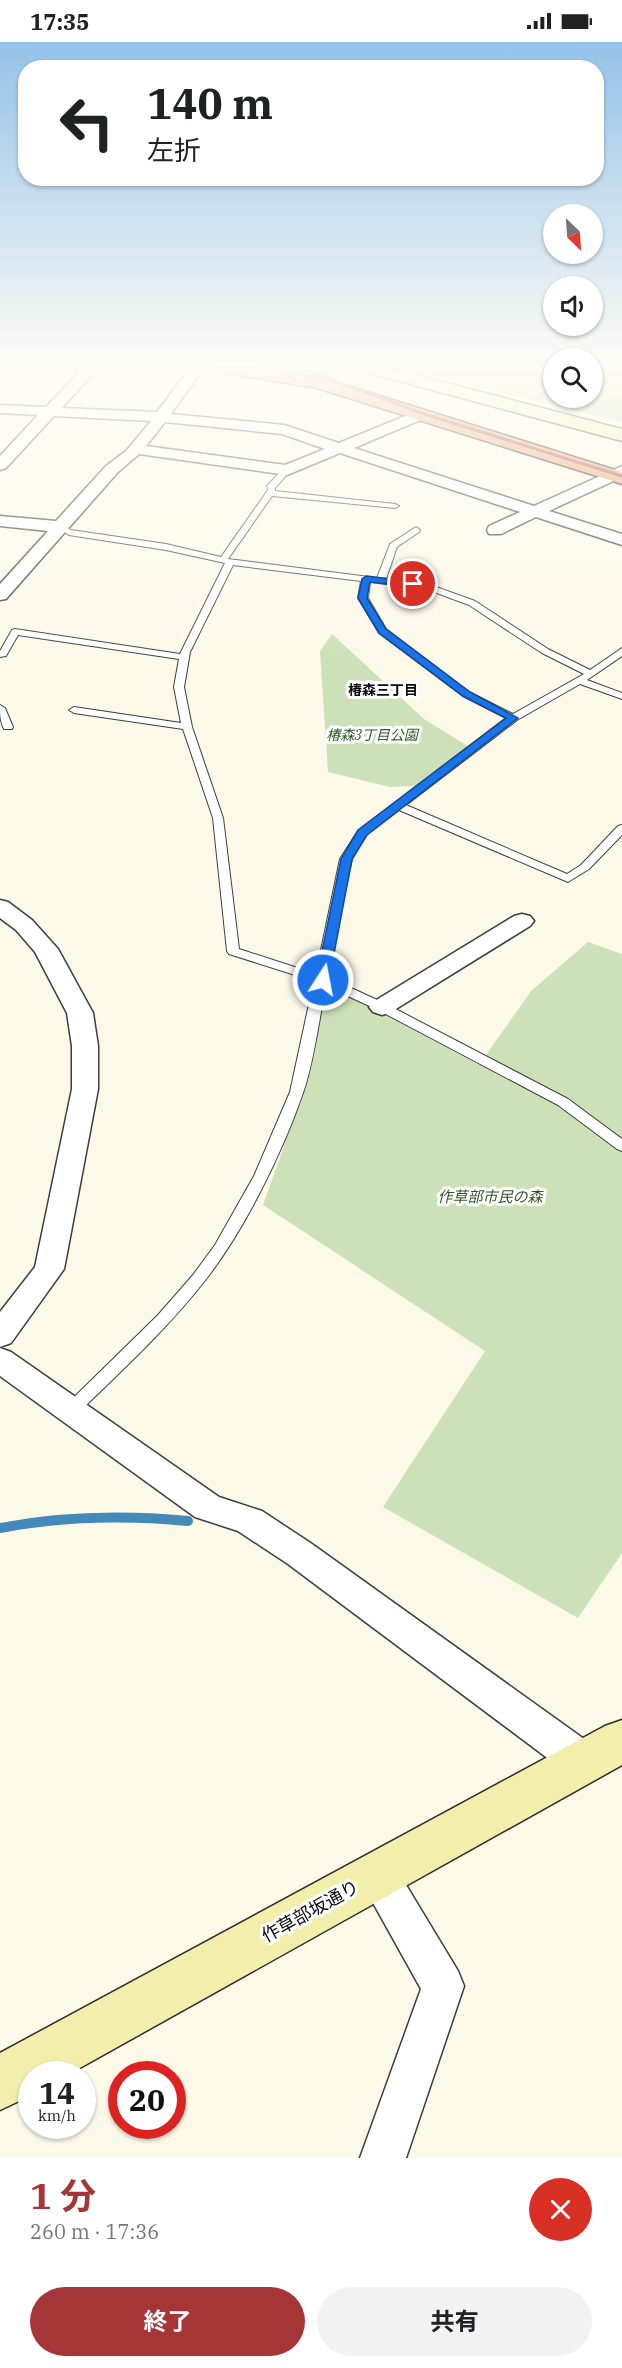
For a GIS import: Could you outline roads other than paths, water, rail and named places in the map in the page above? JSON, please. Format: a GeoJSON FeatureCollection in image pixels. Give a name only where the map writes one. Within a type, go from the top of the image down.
{"type":"FeatureCollection","features":[{"type":"Feature","properties":{"kind":"highway"},"geometry":{"type":"LineString","coordinates":[[602,467],[620,472]]}},
{"type":"Feature","properties":{"kind":"highway"},"geometry":{"type":"LineString","coordinates":[[604,467],[620,472]]}},
{"type":"Feature","properties":{"kind":"street"},"geometry":{"type":"LineString","coordinates":[[0,595],[112,469],[118,467]]}},
{"type":"Feature","properties":{"kind":"street"},"geometry":{"type":"LineString","coordinates":[[263,467],[286,470],[294,467]]}},
{"type":"Feature","properties":{"kind":"street"},"geometry":{"type":"LineString","coordinates":[[401,467],[622,540]]}},
{"type":"Feature","properties":{"kind":"street"},"geometry":{"type":"LineString","coordinates":[[495,530],[620,472]]}},
{"type":"Feature","properties":{"kind":"street"},"geometry":{"type":"LineString","coordinates":[[0,521],[61,527]]}},
{"type":"Feature","properties":{"kind":"street"},"geometry":{"type":"LineString","coordinates":[[0,906],[24,925],[46,949],[80,1013],[85,1046],[85,1089],[49,1269],[0,1335]]}},
{"type":"Feature","properties":{"kind":"street"},"geometry":{"type":"LineString","coordinates":[[382,1007],[522,921]]}},
{"type":"Feature","properties":{"kind":"street"},"geometry":{"type":"LineString","coordinates":[[0,1360],[207,1507],[250,1521],[608,1753]]}},
{"type":"Feature","properties":{"kind":"street","name":"作草部坂通り"},"geometry":{"type":"LineString","coordinates":[[0,2083],[377,1874],[608,1753]]}},
{"type":"Feature","properties":{"kind":"street"},"geometry":{"type":"LineString","coordinates":[[377,1874],[442,1986],[383,2158]]}},
{"type":"Feature","properties":{"kind":"lane"},"geometry":{"type":"LineString","coordinates":[[286,470],[270,488],[272,490],[270,494],[240,533],[184,657],[179,687],[187,728],[218,818],[233,951],[323,980],[382,1007],[563,1102],[622,1146]]}},
{"type":"Feature","properties":{"kind":"lane"},"geometry":{"type":"LineString","coordinates":[[270,494],[395,506]]}},
{"type":"Feature","properties":{"kind":"lane"},"geometry":{"type":"LineString","coordinates":[[61,527],[69,532],[166,547],[227,561],[428,587],[472,603],[545,651],[591,674]]}},
{"type":"Feature","properties":{"kind":"lane"},"geometry":{"type":"LineString","coordinates":[[381,580],[393,546],[416,530]]}},
{"type":"Feature","properties":{"kind":"lane"},"geometry":{"type":"LineString","coordinates":[[366,579],[363,598],[382,631],[466,694],[513,718]]}},
{"type":"Feature","properties":{"kind":"lane"},"geometry":{"type":"LineString","coordinates":[[0,654],[3,654],[15,632],[184,657]]}},
{"type":"Feature","properties":{"kind":"lane"},"geometry":{"type":"LineString","coordinates":[[71,1410],[163,1319],[215,1255],[244,1209],[297,1092],[323,980],[346,859],[362,832],[513,718],[591,674],[622,651]]}},
{"type":"Feature","properties":{"kind":"lane"},"geometry":{"type":"LineString","coordinates":[[579,681],[622,696]]}},
{"type":"Feature","properties":{"kind":"lane"},"geometry":{"type":"LineString","coordinates":[[0,708],[8,727]]}},
{"type":"Feature","properties":{"kind":"lane"},"geometry":{"type":"LineString","coordinates":[[74,710],[187,728]]}},
{"type":"Feature","properties":{"kind":"lane"},"geometry":{"type":"LineString","coordinates":[[397,805],[568,879],[585,867],[622,828]]}},
{"type":"Feature","properties":{"kind":"waterway"},"geometry":{"type":"LineString","coordinates":[[0,1528],[47,1521],[94,1518],[188,1521]]}},
{"type":"Feature","properties":{"kind":"railway"},"geometry":{"type":"LineString","coordinates":[[592,467],[622,476]]}},
{"type":"Feature","properties":{"kind":"district","name":"椿森三丁目"},"geometry":{"type":"Point","coordinates":[383,690]}},
{"type":"Feature","properties":{"kind":"park label","name":"椿森3丁目公園"},"geometry":{"type":"Point","coordinates":[372,735]}},
{"type":"Feature","properties":{"kind":"park label","name":"作草部市民の森"},"geometry":{"type":"Point","coordinates":[490,1196]}}]}
